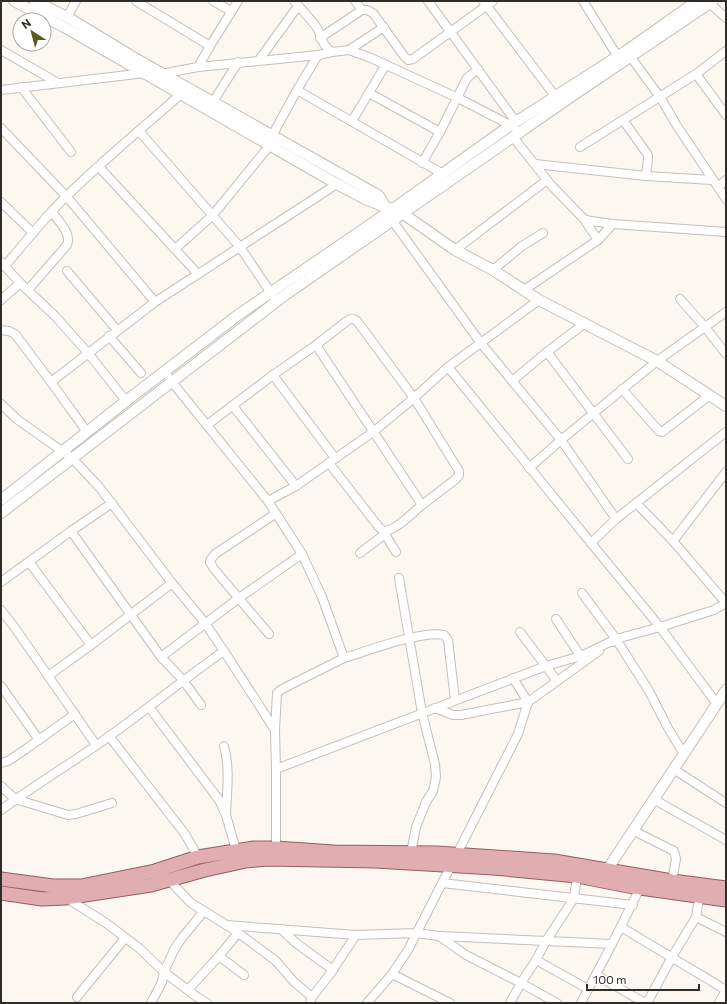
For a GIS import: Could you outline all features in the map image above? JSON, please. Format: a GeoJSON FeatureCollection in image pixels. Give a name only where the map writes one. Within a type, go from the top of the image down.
{"type":"FeatureCollection","features":[{"type":"Feature","properties":{"kind":"main road"},"geometry":{"type":"LineString","coordinates":[[726,888],[701,891],[640,888],[576,876],[454,860],[411,852],[334,852],[276,854],[204,870],[151,885],[66,892],[7,880],[6,893],[42,899],[66,892],[92,884],[159,869],[198,857],[254,848],[276,854],[376,861],[454,860],[554,861],[672,881],[701,891],[726,900]]}},
{"type":"Feature","properties":{"kind":"street"},"geometry":{"type":"LineString","coordinates":[[14,1],[64,27],[181,94],[376,194],[393,209],[456,250],[493,270],[539,300],[657,362],[726,406]]}},
{"type":"Feature","properties":{"kind":"street"},"geometry":{"type":"LineString","coordinates":[[35,1],[67,17],[132,57],[213,102],[337,184],[368,200],[393,209]]}},
{"type":"Feature","properties":{"kind":"street"},"geometry":{"type":"LineString","coordinates":[[67,17],[76,1]]}},
{"type":"Feature","properties":{"kind":"street"},"geometry":{"type":"LineString","coordinates":[[136,1],[210,46]]}},
{"type":"Feature","properties":{"kind":"street"},"geometry":{"type":"LineString","coordinates":[[213,1],[231,11]]}},
{"type":"Feature","properties":{"kind":"street"},"geometry":{"type":"LineString","coordinates":[[198,67],[238,1]]}},
{"type":"Feature","properties":{"kind":"street"},"geometry":{"type":"LineString","coordinates":[[355,1],[362,10]]}},
{"type":"Feature","properties":{"kind":"street"},"geometry":{"type":"LineString","coordinates":[[428,1],[451,31],[516,126]]}},
{"type":"Feature","properties":{"kind":"street"},"geometry":{"type":"LineString","coordinates":[[583,1],[660,97],[712,180],[726,199]]}},
{"type":"Feature","properties":{"kind":"street"},"geometry":{"type":"LineString","coordinates":[[393,209],[513,137],[516,126],[555,96],[625,55],[697,1]]}},
{"type":"Feature","properties":{"kind":"street"},"geometry":{"type":"LineString","coordinates":[[1,500],[238,315],[443,174],[625,55],[710,2],[726,18]]}},
{"type":"Feature","properties":{"kind":"street"},"geometry":{"type":"LineString","coordinates":[[259,60],[296,3],[318,30],[325,47],[332,52]]}},
{"type":"Feature","properties":{"kind":"street"},"geometry":{"type":"LineString","coordinates":[[320,38],[362,10],[367,10],[373,13],[404,56],[408,60],[413,59],[487,3],[555,96]]}},
{"type":"Feature","properties":{"kind":"street"},"geometry":{"type":"LineString","coordinates":[[1,90],[143,73],[164,74],[198,67],[318,55],[349,50],[384,27]]}},
{"type":"Feature","properties":{"kind":"street"},"geometry":{"type":"LineString","coordinates":[[1,50],[58,83]]}},
{"type":"Feature","properties":{"kind":"street"},"geometry":{"type":"LineString","coordinates":[[349,50],[371,58],[516,126]]}},
{"type":"Feature","properties":{"kind":"street"},"geometry":{"type":"LineString","coordinates":[[580,147],[696,74],[726,51]]}},
{"type":"Feature","properties":{"kind":"street"},"geometry":{"type":"LineString","coordinates":[[175,249],[213,215],[271,141],[297,90],[318,55]]}},
{"type":"Feature","properties":{"kind":"street"},"geometry":{"type":"LineString","coordinates":[[213,102],[238,62]]}},
{"type":"Feature","properties":{"kind":"street"},"geometry":{"type":"LineString","coordinates":[[352,121],[386,66]]}},
{"type":"Feature","properties":{"kind":"street"},"geometry":{"type":"LineString","coordinates":[[422,163],[458,98],[467,78],[478,70]]}},
{"type":"Feature","properties":{"kind":"street"},"geometry":{"type":"LineString","coordinates":[[696,74],[726,115]]}},
{"type":"Feature","properties":{"kind":"street"},"geometry":{"type":"LineString","coordinates":[[21,87],[71,152]]}},
{"type":"Feature","properties":{"kind":"street"},"geometry":{"type":"LineString","coordinates":[[297,90],[443,174]]}},
{"type":"Feature","properties":{"kind":"street"},"geometry":{"type":"LineString","coordinates":[[369,93],[440,132]]}},
{"type":"Feature","properties":{"kind":"street"},"geometry":{"type":"LineString","coordinates":[[126,401],[88,353],[3,264],[52,212],[98,167],[181,94]]}},
{"type":"Feature","properties":{"kind":"street"},"geometry":{"type":"LineString","coordinates":[[623,120],[648,155],[646,176]]}},
{"type":"Feature","properties":{"kind":"street"},"geometry":{"type":"LineString","coordinates":[[1,128],[67,197],[155,302]]}},
{"type":"Feature","properties":{"kind":"street"},"geometry":{"type":"LineString","coordinates":[[139,131],[240,247],[272,292],[276,302]]}},
{"type":"Feature","properties":{"kind":"street"},"geometry":{"type":"LineString","coordinates":[[513,137],[547,180],[584,219],[598,240]]}},
{"type":"Feature","properties":{"kind":"street"},"geometry":{"type":"LineString","coordinates":[[535,164],[646,176],[712,180]]}},
{"type":"Feature","properties":{"kind":"street"},"geometry":{"type":"LineString","coordinates":[[98,167],[198,274]]}},
{"type":"Feature","properties":{"kind":"street"},"geometry":{"type":"LineString","coordinates":[[456,250],[547,180]]}},
{"type":"Feature","properties":{"kind":"street"},"geometry":{"type":"LineString","coordinates":[[718,188],[726,181]]}},
{"type":"Feature","properties":{"kind":"street"},"geometry":{"type":"LineString","coordinates":[[51,382],[155,302],[337,184]]}},
{"type":"Feature","properties":{"kind":"street"},"geometry":{"type":"LineString","coordinates":[[1,202],[33,233]]}},
{"type":"Feature","properties":{"kind":"street"},"geometry":{"type":"LineString","coordinates":[[393,209],[392,220],[480,342],[561,440],[616,519]]}},
{"type":"Feature","properties":{"kind":"street"},"geometry":{"type":"LineString","coordinates":[[28,290],[67,244],[69,239],[67,233],[52,212]]}},
{"type":"Feature","properties":{"kind":"street"},"geometry":{"type":"LineString","coordinates":[[584,219],[613,224],[726,232]]}},
{"type":"Feature","properties":{"kind":"street"},"geometry":{"type":"LineString","coordinates":[[1,513],[276,302],[392,220]]}},
{"type":"Feature","properties":{"kind":"street"},"geometry":{"type":"LineString","coordinates":[[524,290],[598,240],[613,224]]}},
{"type":"Feature","properties":{"kind":"street"},"geometry":{"type":"LineString","coordinates":[[493,270],[522,246],[543,233]]}},
{"type":"Feature","properties":{"kind":"street"},"geometry":{"type":"LineString","coordinates":[[67,271],[117,330]]}},
{"type":"Feature","properties":{"kind":"street"},"geometry":{"type":"LineString","coordinates":[[1,300],[20,283]]}},
{"type":"Feature","properties":{"kind":"street"},"geometry":{"type":"LineString","coordinates":[[680,299],[705,327],[726,354]]}},
{"type":"Feature","properties":{"kind":"street"},"geometry":{"type":"LineString","coordinates":[[268,501],[296,486],[373,432],[448,367],[539,300]]}},
{"type":"Feature","properties":{"kind":"street"},"geometry":{"type":"LineString","coordinates":[[529,468],[622,389],[726,312]]}},
{"type":"Feature","properties":{"kind":"street"},"geometry":{"type":"LineString","coordinates":[[207,425],[316,345],[350,318],[354,319],[414,398],[459,471],[459,475],[456,479],[360,553]]}},
{"type":"Feature","properties":{"kind":"street"},"geometry":{"type":"LineString","coordinates":[[512,381],[585,323]]}},
{"type":"Feature","properties":{"kind":"street"},"geometry":{"type":"LineString","coordinates":[[1,330],[9,331],[15,334],[87,432]]}},
{"type":"Feature","properties":{"kind":"street"},"geometry":{"type":"LineString","coordinates":[[109,336],[141,373]]}},
{"type":"Feature","properties":{"kind":"street"},"geometry":{"type":"LineString","coordinates":[[316,345],[422,506]]}},
{"type":"Feature","properties":{"kind":"street"},"geometry":{"type":"LineString","coordinates":[[548,352],[628,459]]}},
{"type":"Feature","properties":{"kind":"street"},"geometry":{"type":"LineString","coordinates":[[448,367],[660,627],[717,704]]}},
{"type":"Feature","properties":{"kind":"street"},"geometry":{"type":"LineString","coordinates":[[165,372],[268,501],[302,554],[322,597],[344,658]]}},
{"type":"Feature","properties":{"kind":"street"},"geometry":{"type":"LineString","coordinates":[[274,375],[396,552]]}},
{"type":"Feature","properties":{"kind":"street"},"geometry":{"type":"LineString","coordinates":[[622,389],[659,431],[662,432],[710,395]]}},
{"type":"Feature","properties":{"kind":"street"},"geometry":{"type":"LineString","coordinates":[[1,404],[18,420],[72,458],[112,503],[172,583],[205,623],[275,730]]}},
{"type":"Feature","properties":{"kind":"street"},"geometry":{"type":"LineString","coordinates":[[233,406],[296,486]]}},
{"type":"Feature","properties":{"kind":"street"},"geometry":{"type":"LineString","coordinates":[[591,543],[616,519],[726,432]]}},
{"type":"Feature","properties":{"kind":"street"},"geometry":{"type":"LineString","coordinates":[[673,541],[726,472]]}},
{"type":"Feature","properties":{"kind":"street"},"geometry":{"type":"LineString","coordinates":[[1,582],[112,503]]}},
{"type":"Feature","properties":{"kind":"street"},"geometry":{"type":"LineString","coordinates":[[435,708],[453,715],[461,716],[528,702],[557,682],[582,659],[616,639],[714,610],[726,603],[673,541],[636,503]]}},
{"type":"Feature","properties":{"kind":"street"},"geometry":{"type":"LineString","coordinates":[[269,634],[214,569],[210,562],[215,554],[275,514]]}},
{"type":"Feature","properties":{"kind":"street"},"geometry":{"type":"LineString","coordinates":[[71,531],[161,657],[183,680],[201,705]]}},
{"type":"Feature","properties":{"kind":"street"},"geometry":{"type":"LineString","coordinates":[[161,657],[239,598],[302,554]]}},
{"type":"Feature","properties":{"kind":"street"},"geometry":{"type":"LineString","coordinates":[[29,562],[91,645]]}},
{"type":"Feature","properties":{"kind":"street"},"geometry":{"type":"LineString","coordinates":[[399,578],[422,713],[435,764],[436,778],[433,791],[426,802],[416,827],[411,852]]}},
{"type":"Feature","properties":{"kind":"street"},"geometry":{"type":"LineString","coordinates":[[48,676],[172,583]]}},
{"type":"Feature","properties":{"kind":"street"},"geometry":{"type":"LineString","coordinates":[[582,593],[616,639],[649,691],[668,728],[684,754]]}},
{"type":"Feature","properties":{"kind":"street"},"geometry":{"type":"LineString","coordinates":[[1,610],[96,745]]}},
{"type":"Feature","properties":{"kind":"street"},"geometry":{"type":"LineString","coordinates":[[556,619],[582,659]]}},
{"type":"Feature","properties":{"kind":"street"},"geometry":{"type":"LineString","coordinates":[[520,632],[557,682]]}},
{"type":"Feature","properties":{"kind":"street"},"geometry":{"type":"LineString","coordinates":[[276,854],[275,730],[277,697],[280,691],[344,658],[410,639],[438,634],[444,635],[448,640],[455,700]]}},
{"type":"Feature","properties":{"kind":"street"},"geometry":{"type":"LineString","coordinates":[[1,810],[109,736],[224,651]]}},
{"type":"Feature","properties":{"kind":"street"},"geometry":{"type":"LineString","coordinates":[[276,769],[546,666],[582,659]]}},
{"type":"Feature","properties":{"kind":"street"},"geometry":{"type":"LineString","coordinates":[[367,1003],[392,974],[408,950],[518,734],[528,702],[513,678]]}},
{"type":"Feature","properties":{"kind":"street"},"geometry":{"type":"LineString","coordinates":[[1,686],[39,740]]}},
{"type":"Feature","properties":{"kind":"street"},"geometry":{"type":"LineString","coordinates":[[607,870],[726,690]]}},
{"type":"Feature","properties":{"kind":"street"},"geometry":{"type":"LineString","coordinates":[[149,707],[219,800],[226,815],[236,850]]}},
{"type":"Feature","properties":{"kind":"street"},"geometry":{"type":"LineString","coordinates":[[1,763],[8,761],[75,714]]}},
{"type":"Feature","properties":{"kind":"street"},"geometry":{"type":"LineString","coordinates":[[109,736],[185,834],[198,857]]}},
{"type":"Feature","properties":{"kind":"street"},"geometry":{"type":"LineString","coordinates":[[224,746],[227,756],[228,784],[226,815]]}},
{"type":"Feature","properties":{"kind":"street"},"geometry":{"type":"LineString","coordinates":[[674,770],[726,803]]}},
{"type":"Feature","properties":{"kind":"street"},"geometry":{"type":"LineString","coordinates":[[1,786],[15,799],[68,815],[76,814],[112,802]]}},
{"type":"Feature","properties":{"kind":"street"},"geometry":{"type":"LineString","coordinates":[[654,800],[726,840]]}},
{"type":"Feature","properties":{"kind":"street"},"geometry":{"type":"LineString","coordinates":[[634,831],[674,852],[676,860],[672,881]]}},
{"type":"Feature","properties":{"kind":"street"},"geometry":{"type":"LineString","coordinates":[[159,869],[191,903],[238,933],[276,962],[311,1000],[356,935]]}},
{"type":"Feature","properties":{"kind":"street"},"geometry":{"type":"LineString","coordinates":[[510,1003],[546,941],[574,898],[576,876]]}},
{"type":"Feature","properties":{"kind":"street"},"geometry":{"type":"LineString","coordinates":[[442,883],[633,905]]}},
{"type":"Feature","properties":{"kind":"street"},"geometry":{"type":"LineString","coordinates":[[581,1003],[633,905],[640,888]]}},
{"type":"Feature","properties":{"kind":"street"},"geometry":{"type":"LineString","coordinates":[[596,975],[646,1003],[696,917],[701,891]]}},
{"type":"Feature","properties":{"kind":"street"},"geometry":{"type":"LineString","coordinates":[[66,892],[139,948],[164,972],[207,1003]]}},
{"type":"Feature","properties":{"kind":"street"},"geometry":{"type":"LineString","coordinates":[[151,1003],[162,982],[164,972],[182,938],[204,911]]}},
{"type":"Feature","properties":{"kind":"street"},"geometry":{"type":"LineString","coordinates":[[696,917],[726,932]]}},
{"type":"Feature","properties":{"kind":"street"},"geometry":{"type":"LineString","coordinates":[[225,925],[356,935],[416,933],[439,936],[612,944]]}},
{"type":"Feature","properties":{"kind":"street"},"geometry":{"type":"LineString","coordinates":[[621,927],[726,991],[720,1003]]}},
{"type":"Feature","properties":{"kind":"street"},"geometry":{"type":"LineString","coordinates":[[281,929],[296,943],[333,970]]}},
{"type":"Feature","properties":{"kind":"street"},"geometry":{"type":"LineString","coordinates":[[188,990],[220,956],[238,933]]}},
{"type":"Feature","properties":{"kind":"street"},"geometry":{"type":"LineString","coordinates":[[439,936],[466,955],[557,1003]]}},
{"type":"Feature","properties":{"kind":"street"},"geometry":{"type":"LineString","coordinates":[[77,997],[125,938]]}},
{"type":"Feature","properties":{"kind":"street"},"geometry":{"type":"LineString","coordinates":[[220,956],[244,975]]}},
{"type":"Feature","properties":{"kind":"street"},"geometry":{"type":"LineString","coordinates":[[536,960],[588,989]]}},
{"type":"Feature","properties":{"kind":"street"},"geometry":{"type":"LineString","coordinates":[[392,974],[449,1003]]}}]}
